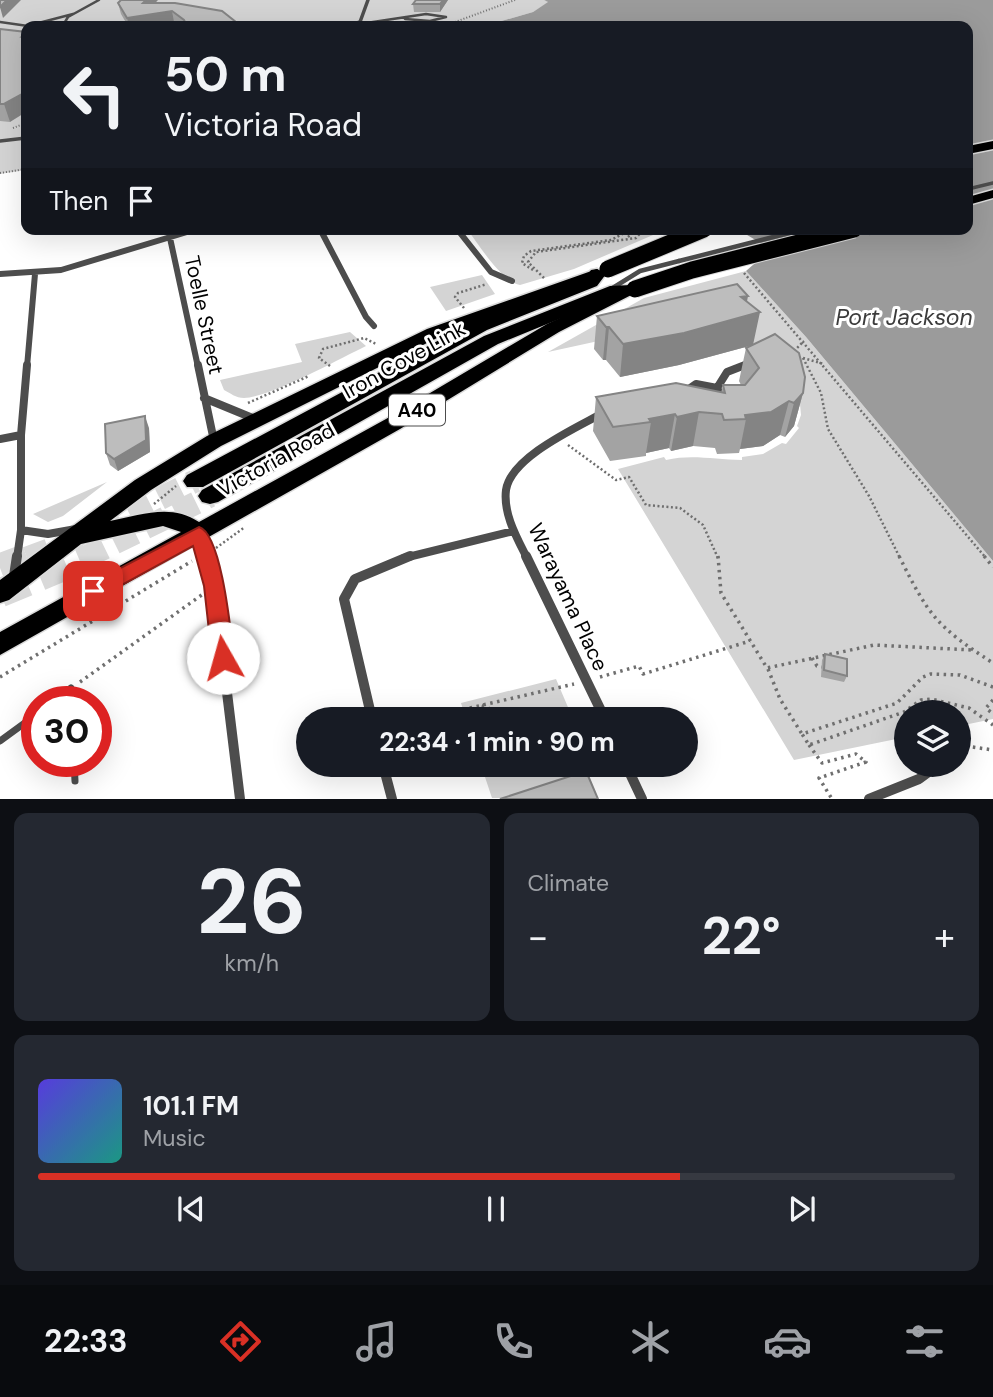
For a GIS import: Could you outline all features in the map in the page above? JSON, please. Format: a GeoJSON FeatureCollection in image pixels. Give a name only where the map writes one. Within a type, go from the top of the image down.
{"type":"FeatureCollection","features":[{"type":"Feature","properties":{"kind":"highway"},"geometry":{"type":"LineString","coordinates":[[973,149],[993,145]]}},
{"type":"Feature","properties":{"kind":"highway"},"geometry":{"type":"LineString","coordinates":[[973,200],[993,194]]}},
{"type":"Feature","properties":{"kind":"highway","name":"Victoria Road"},"geometry":{"type":"LineString","coordinates":[[7,588],[143,485],[214,441],[433,333],[602,272],[690,235]]}},
{"type":"Feature","properties":{"kind":"highway","name":"Victoria Road"},"geometry":{"type":"LineString","coordinates":[[0,644],[393,424],[630,286],[830,235]]}},
{"type":"Feature","properties":{"kind":"highway","name":"Iron Cove Link"},"geometry":{"type":"LineString","coordinates":[[188,481],[480,326],[591,282],[602,272]]}},
{"type":"Feature","properties":{"kind":"highway","name":"Iron Cove Link"},"geometry":{"type":"LineString","coordinates":[[210,496],[492,340],[630,286]]}},
{"type":"Feature","properties":{"kind":"highway"},"geometry":{"type":"LineString","coordinates":[[81,532],[163,518],[181,521],[199,534]]}},
{"type":"Feature","properties":{"kind":"street"},"geometry":{"type":"LineString","coordinates":[[360,21],[368,0]]}},
{"type":"Feature","properties":{"kind":"street"},"geometry":{"type":"LineString","coordinates":[[0,274],[35,274],[97,262],[176,235]]}},
{"type":"Feature","properties":{"kind":"street"},"geometry":{"type":"LineString","coordinates":[[323,235],[366,317],[374,326]]}},
{"type":"Feature","properties":{"kind":"street"},"geometry":{"type":"LineString","coordinates":[[462,235],[491,272],[512,281]]}},
{"type":"Feature","properties":{"kind":"street","name":"Toelle Street"},"geometry":{"type":"LineString","coordinates":[[170,238],[214,441]]}},
{"type":"Feature","properties":{"kind":"street"},"geometry":{"type":"LineString","coordinates":[[7,588],[21,530],[21,435],[35,274]]}},
{"type":"Feature","properties":{"kind":"street"},"geometry":{"type":"LineString","coordinates":[[717,388],[727,372],[764,359]]}},
{"type":"Feature","properties":{"kind":"street"},"geometry":{"type":"LineString","coordinates":[[686,395],[688,388],[696,384],[717,388]]}},
{"type":"Feature","properties":{"kind":"street"},"geometry":{"type":"LineString","coordinates":[[675,395],[686,395],[697,405],[710,407],[723,400],[717,388]]}},
{"type":"Feature","properties":{"kind":"street","name":"Toelle Street"},"geometry":{"type":"LineString","coordinates":[[204,398],[257,419]]}},
{"type":"Feature","properties":{"kind":"street","name":"Warayama Place"},"geometry":{"type":"LineString","coordinates":[[598,707],[514,531],[507,502],[507,485],[513,472],[612,409]]}},
{"type":"Feature","properties":{"kind":"street"},"geometry":{"type":"LineString","coordinates":[[0,439],[21,435]]}},
{"type":"Feature","properties":{"kind":"street"},"geometry":{"type":"LineString","coordinates":[[21,530],[48,534],[81,532]]}},
{"type":"Feature","properties":{"kind":"street"},"geometry":{"type":"LineString","coordinates":[[369,707],[344,603],[346,589],[352,580],[374,567],[514,531]]}},
{"type":"Feature","properties":{"kind":"street"},"geometry":{"type":"LineString","coordinates":[[199,534],[214,586],[240,799]]}},
{"type":"Feature","properties":{"kind":"street"},"geometry":{"type":"LineString","coordinates":[[386,777],[392,799]]}},
{"type":"Feature","properties":{"kind":"street"},"geometry":{"type":"LineString","coordinates":[[632,777],[642,799]]}},
{"type":"Feature","properties":{"kind":"street"},"geometry":{"type":"LineString","coordinates":[[869,799],[922,777]]}},
{"type":"Feature","properties":{"kind":"lane"},"geometry":{"type":"LineString","coordinates":[[67,21],[73,14],[99,0]]}},
{"type":"Feature","properties":{"kind":"lane"},"geometry":{"type":"LineString","coordinates":[[47,21],[73,14]]}},
{"type":"Feature","properties":{"kind":"lane"},"geometry":{"type":"LineString","coordinates":[[389,21],[426,14],[446,17],[430,21],[405,19]]}},
{"type":"Feature","properties":{"kind":"lane"},"geometry":{"type":"LineString","coordinates":[[0,22],[21,25]]}},
{"type":"Feature","properties":{"kind":"lane"},"geometry":{"type":"LineString","coordinates":[[0,141],[21,139]]}},
{"type":"Feature","properties":{"kind":"lane"},"geometry":{"type":"LineString","coordinates":[[973,188],[993,183]]}},
{"type":"Feature","properties":{"kind":"lane"},"geometry":{"type":"LineString","coordinates":[[630,286],[640,271],[781,235]]}},
{"type":"Feature","properties":{"kind":"lane"},"geometry":{"type":"LineString","coordinates":[[0,741],[21,726]]}},
{"type":"Feature","properties":{"kind":"lane"},"geometry":{"type":"LineString","coordinates":[[75,777],[75,781]]}},
{"type":"Feature","properties":{"kind":"path"},"geometry":{"type":"LineString","coordinates":[[458,21],[515,0]]}},
{"type":"Feature","properties":{"kind":"path"},"geometry":{"type":"LineString","coordinates":[[8,130],[21,125]]}},
{"type":"Feature","properties":{"kind":"path"},"geometry":{"type":"LineString","coordinates":[[0,173],[21,170]]}},
{"type":"Feature","properties":{"kind":"path"},"geometry":{"type":"LineString","coordinates":[[547,280],[522,263],[524,256],[531,251],[611,240],[621,235]]}},
{"type":"Feature","properties":{"kind":"path"},"geometry":{"type":"LineString","coordinates":[[533,270],[528,259],[536,252],[636,238],[639,235]]}},
{"type":"Feature","properties":{"kind":"path"},"geometry":{"type":"LineString","coordinates":[[738,263],[993,567]]}},
{"type":"Feature","properties":{"kind":"path"},"geometry":{"type":"LineString","coordinates":[[464,308],[455,297],[458,293],[487,284]]}},
{"type":"Feature","properties":{"kind":"path"},"geometry":{"type":"LineString","coordinates":[[330,366],[319,358],[323,349],[365,338],[376,344]]}},
{"type":"Feature","properties":{"kind":"path"},"geometry":{"type":"LineString","coordinates":[[804,341],[789,355],[824,364]]}},
{"type":"Feature","properties":{"kind":"path"},"geometry":{"type":"LineString","coordinates":[[803,358],[821,393],[828,429],[869,496],[925,608],[935,623],[993,663]]}},
{"type":"Feature","properties":{"kind":"path"},"geometry":{"type":"LineString","coordinates":[[561,439],[616,480],[629,477],[646,505],[681,508],[703,525],[718,553],[721,593],[767,668],[780,699],[809,745],[822,763],[856,754],[866,762],[819,778],[832,799]]}},
{"type":"Feature","properties":{"kind":"path"},"geometry":{"type":"LineString","coordinates":[[162,506],[150,507],[188,481]]}},
{"type":"Feature","properties":{"kind":"path"},"geometry":{"type":"LineString","coordinates":[[0,677],[179,569]]}},
{"type":"Feature","properties":{"kind":"path"},"geometry":{"type":"LineString","coordinates":[[74,686],[214,586]]}},
{"type":"Feature","properties":{"kind":"path"},"geometry":{"type":"LineString","coordinates":[[473,707],[639,666],[643,674],[750,641]]}},
{"type":"Feature","properties":{"kind":"path"},"geometry":{"type":"LineString","coordinates":[[767,668],[874,645],[972,650]]}},
{"type":"Feature","properties":{"kind":"path"},"geometry":{"type":"LineString","coordinates":[[812,658],[817,666],[822,667]]}},
{"type":"Feature","properties":{"kind":"path"},"geometry":{"type":"LineString","coordinates":[[802,734],[897,703],[923,677],[931,674],[960,675],[993,687]]}},
{"type":"Feature","properties":{"kind":"path"},"geometry":{"type":"LineString","coordinates":[[809,745],[904,712],[921,700],[931,699],[969,708],[993,725]]}},
{"type":"Feature","properties":{"kind":"path"},"geometry":{"type":"LineString","coordinates":[[993,700],[986,708],[993,714]]}},
{"type":"Feature","properties":{"kind":"path"},"geometry":{"type":"LineString","coordinates":[[482,705],[486,707]]}},
{"type":"Feature","properties":{"kind":"path"},"geometry":{"type":"LineString","coordinates":[[971,747],[993,750]]}},
{"type":"Feature","properties":{"kind":"shaded area"},"geometry":{"type":"Polygon","coordinates":[[[0,0],[549,2],[533,12],[502,21],[21,21],[21,171],[0,174],[0,0]]]}},
{"type":"Feature","properties":{"kind":"shaded area"},"geometry":{"type":"Polygon","coordinates":[[[471,235],[653,235],[574,269],[520,285],[498,270],[471,235]]]}},
{"type":"Feature","properties":{"kind":"shaded area"},"geometry":{"type":"Polygon","coordinates":[[[746,271],[806,337],[993,561],[993,719],[971,724],[971,700],[894,700],[894,739],[794,760],[618,469],[664,457],[666,460],[695,457],[742,460],[742,457],[763,454],[782,443],[786,444],[799,428],[800,404],[727,313],[548,352],[644,298],[746,271]]]}},
{"type":"Feature","properties":{"kind":"shaded area"},"geometry":{"type":"Polygon","coordinates":[[[482,275],[495,294],[446,311],[430,287],[482,275]]]}},
{"type":"Feature","properties":{"kind":"shaded area"},"geometry":{"type":"Polygon","coordinates":[[[350,332],[366,346],[256,396],[244,398],[224,390],[220,380],[302,362],[295,344],[350,332]]]}},
{"type":"Feature","properties":{"kind":"shaded area"},"geometry":{"type":"Polygon","coordinates":[[[107,482],[63,516],[48,522],[33,514],[107,482]]]}},
{"type":"Feature","properties":{"kind":"shaded area"},"geometry":{"type":"Polygon","coordinates":[[[556,679],[568,707],[462,707],[461,703],[556,679]]]}},
{"type":"Feature","properties":{"kind":"shaded area"},"geometry":{"type":"Polygon","coordinates":[[[485,777],[583,777],[510,798],[492,798],[485,777]]]}},
{"type":"Feature","properties":{"kind":"water","name":"Port Jackson"},"geometry":{"type":"Polygon","coordinates":[[[544,0],[993,0],[993,561],[806,337],[746,271],[771,249],[747,235],[973,235],[973,21],[502,21],[533,12],[548,2],[544,0]]]}},
{"type":"Feature","properties":{"kind":"building"},"geometry":{"type":"Polygon","coordinates":[[[121,0],[146,0],[143,3],[175,3],[222,11],[235,21],[184,21],[172,11],[127,18],[118,3],[121,0]]]}},
{"type":"Feature","properties":{"kind":"building"},"geometry":{"type":"Polygon","coordinates":[[[416,0],[443,0],[440,4],[413,4],[416,0]]]}},
{"type":"Feature","properties":{"kind":"building"},"geometry":{"type":"Polygon","coordinates":[[[0,29],[21,31],[21,95],[0,104],[0,29]]]}},
{"type":"Feature","properties":{"kind":"building"},"geometry":{"type":"Polygon","coordinates":[[[737,284],[748,296],[741,297],[760,312],[684,333],[623,344],[597,316],[737,284]]]}},
{"type":"Feature","properties":{"kind":"building"},"geometry":{"type":"Polygon","coordinates":[[[775,334],[799,353],[805,377],[803,393],[794,403],[789,401],[771,412],[745,415],[746,419],[724,420],[722,414],[699,412],[677,417],[675,414],[649,419],[651,422],[613,427],[596,397],[676,383],[725,393],[723,385],[745,385],[759,368],[746,348],[775,334]]]}},
{"type":"Feature","properties":{"kind":"building"},"geometry":{"type":"Polygon","coordinates":[[[145,416],[146,440],[114,459],[106,453],[105,424],[145,416]]]}},
{"type":"Feature","properties":{"kind":"building"},"geometry":{"type":"Polygon","coordinates":[[[825,654],[847,659],[847,676],[824,670],[825,654]]]}},
{"type":"Feature","properties":{"kind":"building"},"geometry":{"type":"Polygon","coordinates":[[[568,777],[589,777],[598,799],[500,799],[568,777]]]}},
{"type":"Feature","properties":{"kind":"tunnel"},"geometry":{"type":"LineString","coordinates":[[99,529],[195,481]]}},
{"type":"Feature","properties":{"kind":"tunnel"},"geometry":{"type":"LineString","coordinates":[[84,558],[210,496]]}},
{"type":"Feature","properties":{"kind":"tunnel"},"geometry":{"type":"LineString","coordinates":[[27,558],[57,547]]}},
{"type":"Feature","properties":{"kind":"tunnel"},"geometry":{"type":"LineString","coordinates":[[0,568],[32,556]]}},
{"type":"Feature","properties":{"kind":"tunnel"},"geometry":{"type":"LineString","coordinates":[[0,593],[88,556]]}},
{"type":"Feature","properties":{"kind":"route"},"geometry":{"type":"LineString","coordinates":[[93,591],[199,534],[214,586],[223,658]]}}]}
